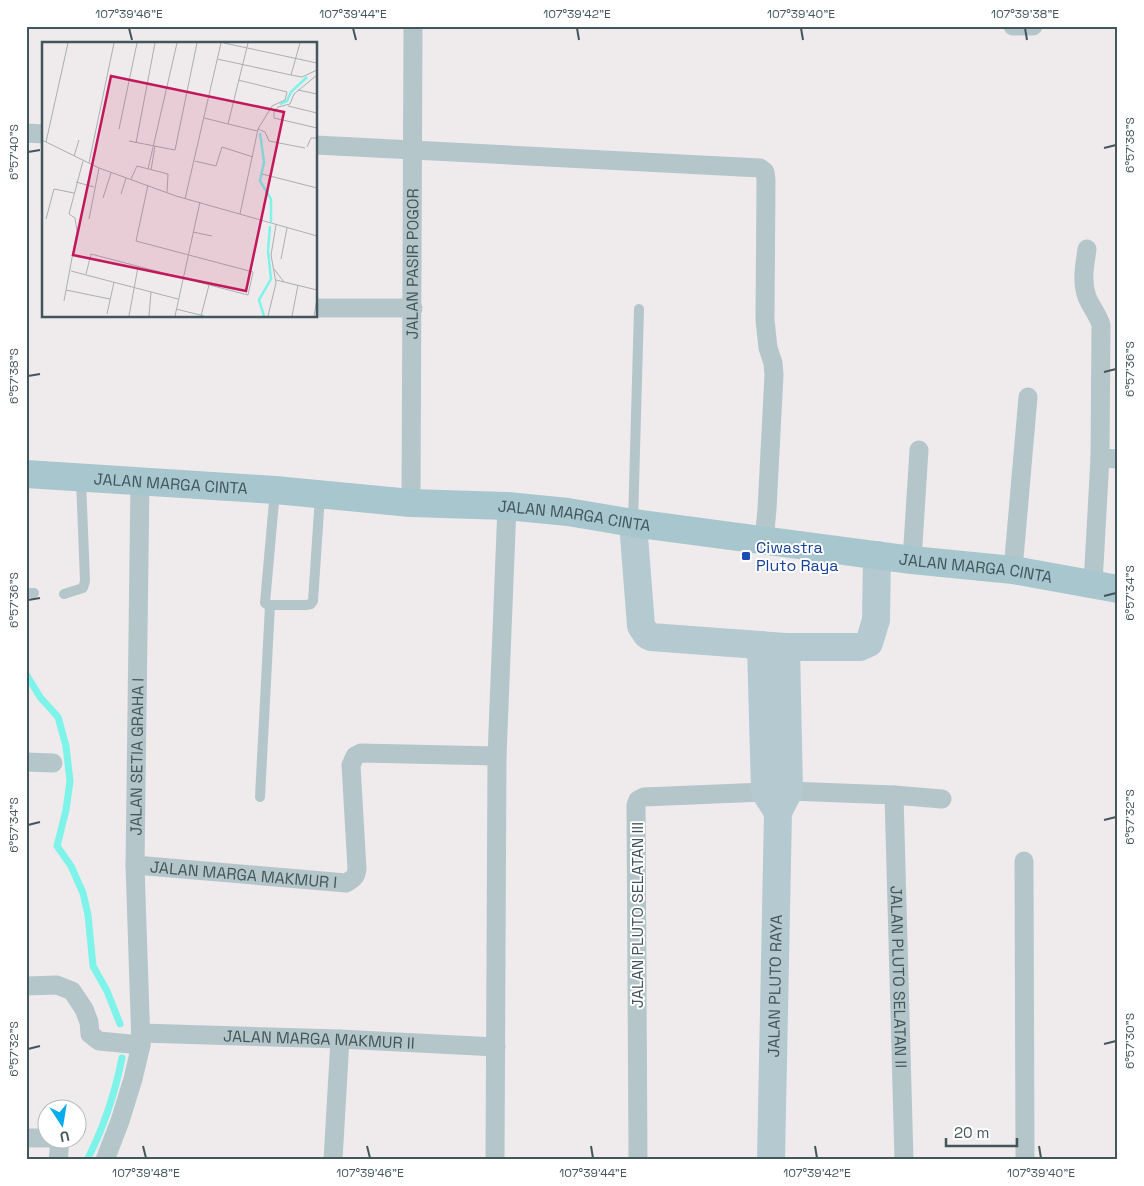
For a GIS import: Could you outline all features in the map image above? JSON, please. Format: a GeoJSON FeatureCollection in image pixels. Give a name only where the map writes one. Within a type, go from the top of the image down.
{"type":"FeatureCollection","features":[{"type":"Feature","properties":{"kind":"main road","name":"JALAN MARGA CINTA"},"geometry":{"type":"LineString","coordinates":[[26,474],[140,480],[412,503],[507,506],[568,512],[764,541],[912,560],[1013,570],[1106,586]]}},
{"type":"Feature","properties":{"kind":"street","name":"JALAN PASIR POGOR"},"geometry":{"type":"LineString","coordinates":[[412,503],[413,26]]}},
{"type":"Feature","properties":{"kind":"street"},"geometry":{"type":"LineString","coordinates":[[1013,26],[1033,26]]}},
{"type":"Feature","properties":{"kind":"street"},"geometry":{"type":"LineString","coordinates":[[26,133],[42,134]]}},
{"type":"Feature","properties":{"kind":"street"},"geometry":{"type":"LineString","coordinates":[[318,145],[762,170],[766,180],[765,320],[768,348],[773,363],[774,375],[764,541]]}},
{"type":"Feature","properties":{"kind":"street"},"geometry":{"type":"LineString","coordinates":[[1088,248],[1082,279],[1087,298],[1099,317],[1101,325],[1109,458],[1106,586]]}},
{"type":"Feature","properties":{"kind":"street"},"geometry":{"type":"LineString","coordinates":[[318,308],[413,308]]}},
{"type":"Feature","properties":{"kind":"street"},"geometry":{"type":"LineString","coordinates":[[1013,570],[1028,397]]}},
{"type":"Feature","properties":{"kind":"street"},"geometry":{"type":"LineString","coordinates":[[912,560],[919,450]]}},
{"type":"Feature","properties":{"kind":"street","name":"JALAN SETIA GRAHA I"},"geometry":{"type":"LineString","coordinates":[[104,1160],[120,1121],[133,1079],[141,1039],[134,865],[140,480]]}},
{"type":"Feature","properties":{"kind":"street"},"geometry":{"type":"LineString","coordinates":[[495,1160],[497,756],[507,506]]}},
{"type":"Feature","properties":{"kind":"street"},"geometry":{"type":"LineString","coordinates":[[633,523],[642,626],[647,635],[652,637],[773,646],[860,647],[869,643],[876,620],[877,555]]}},
{"type":"Feature","properties":{"kind":"street","name":"JALAN PLUTO RAYA"},"geometry":{"type":"LineString","coordinates":[[771,1160],[777,799],[773,646]]}},
{"type":"Feature","properties":{"kind":"street","name":"JALAN MARGA MAKMUR I"},"geometry":{"type":"LineString","coordinates":[[134,865],[346,883],[356,876],[357,869],[351,765],[355,756],[361,753],[497,756]]}},
{"type":"Feature","properties":{"kind":"street"},"geometry":{"type":"LineString","coordinates":[[26,762],[53,763]]}},
{"type":"Feature","properties":{"kind":"street"},"geometry":{"type":"LineString","coordinates":[[777,799],[894,794],[942,799]]}},
{"type":"Feature","properties":{"kind":"street","name":"JALAN PLUTO SELATAN II"},"geometry":{"type":"LineString","coordinates":[[894,794],[904,1160]]}},
{"type":"Feature","properties":{"kind":"street","name":"JALAN PLUTO SELATAN III"},"geometry":{"type":"LineString","coordinates":[[638,1160],[637,802],[644,797],[777,799]]}},
{"type":"Feature","properties":{"kind":"street"},"geometry":{"type":"LineString","coordinates":[[1024,861],[1025,1160]]}},
{"type":"Feature","properties":{"kind":"street","name":"JALAN MARGA MAKMUR II"},"geometry":{"type":"LineString","coordinates":[[26,986],[57,986],[72,991],[84,1009],[89,1022],[90,1034],[99,1042],[141,1039],[340,1039],[496,1046]]}},
{"type":"Feature","properties":{"kind":"street"},"geometry":{"type":"LineString","coordinates":[[333,1160],[340,1039]]}},
{"type":"Feature","properties":{"kind":"lane"},"geometry":{"type":"LineString","coordinates":[[633,523],[640,310]]}},
{"type":"Feature","properties":{"kind":"lane"},"geometry":{"type":"LineString","coordinates":[[64,594],[83,588],[85,581],[81,478]]}},
{"type":"Feature","properties":{"kind":"lane"},"geometry":{"type":"LineString","coordinates":[[275,490],[265,603],[270,605],[311,604],[320,495]]}},
{"type":"Feature","properties":{"kind":"lane"},"geometry":{"type":"LineString","coordinates":[[260,797],[270,605]]}},
{"type":"Feature","properties":{"kind":"waterway"},"geometry":{"type":"LineString","coordinates":[[26,674],[40,697],[58,717],[66,746],[70,781],[66,810],[57,846],[71,866],[83,893],[88,915],[93,966],[107,991],[120,1024]]}},
{"type":"Feature","properties":{"kind":"waterway"},"geometry":{"type":"LineString","coordinates":[[87,1160],[108,1110],[122,1058]]}},
{"type":"Feature","properties":{"kind":"place","name":"Ciwastra Pluto Raya"},"geometry":{"type":"Point","coordinates":[746,556]}}]}
